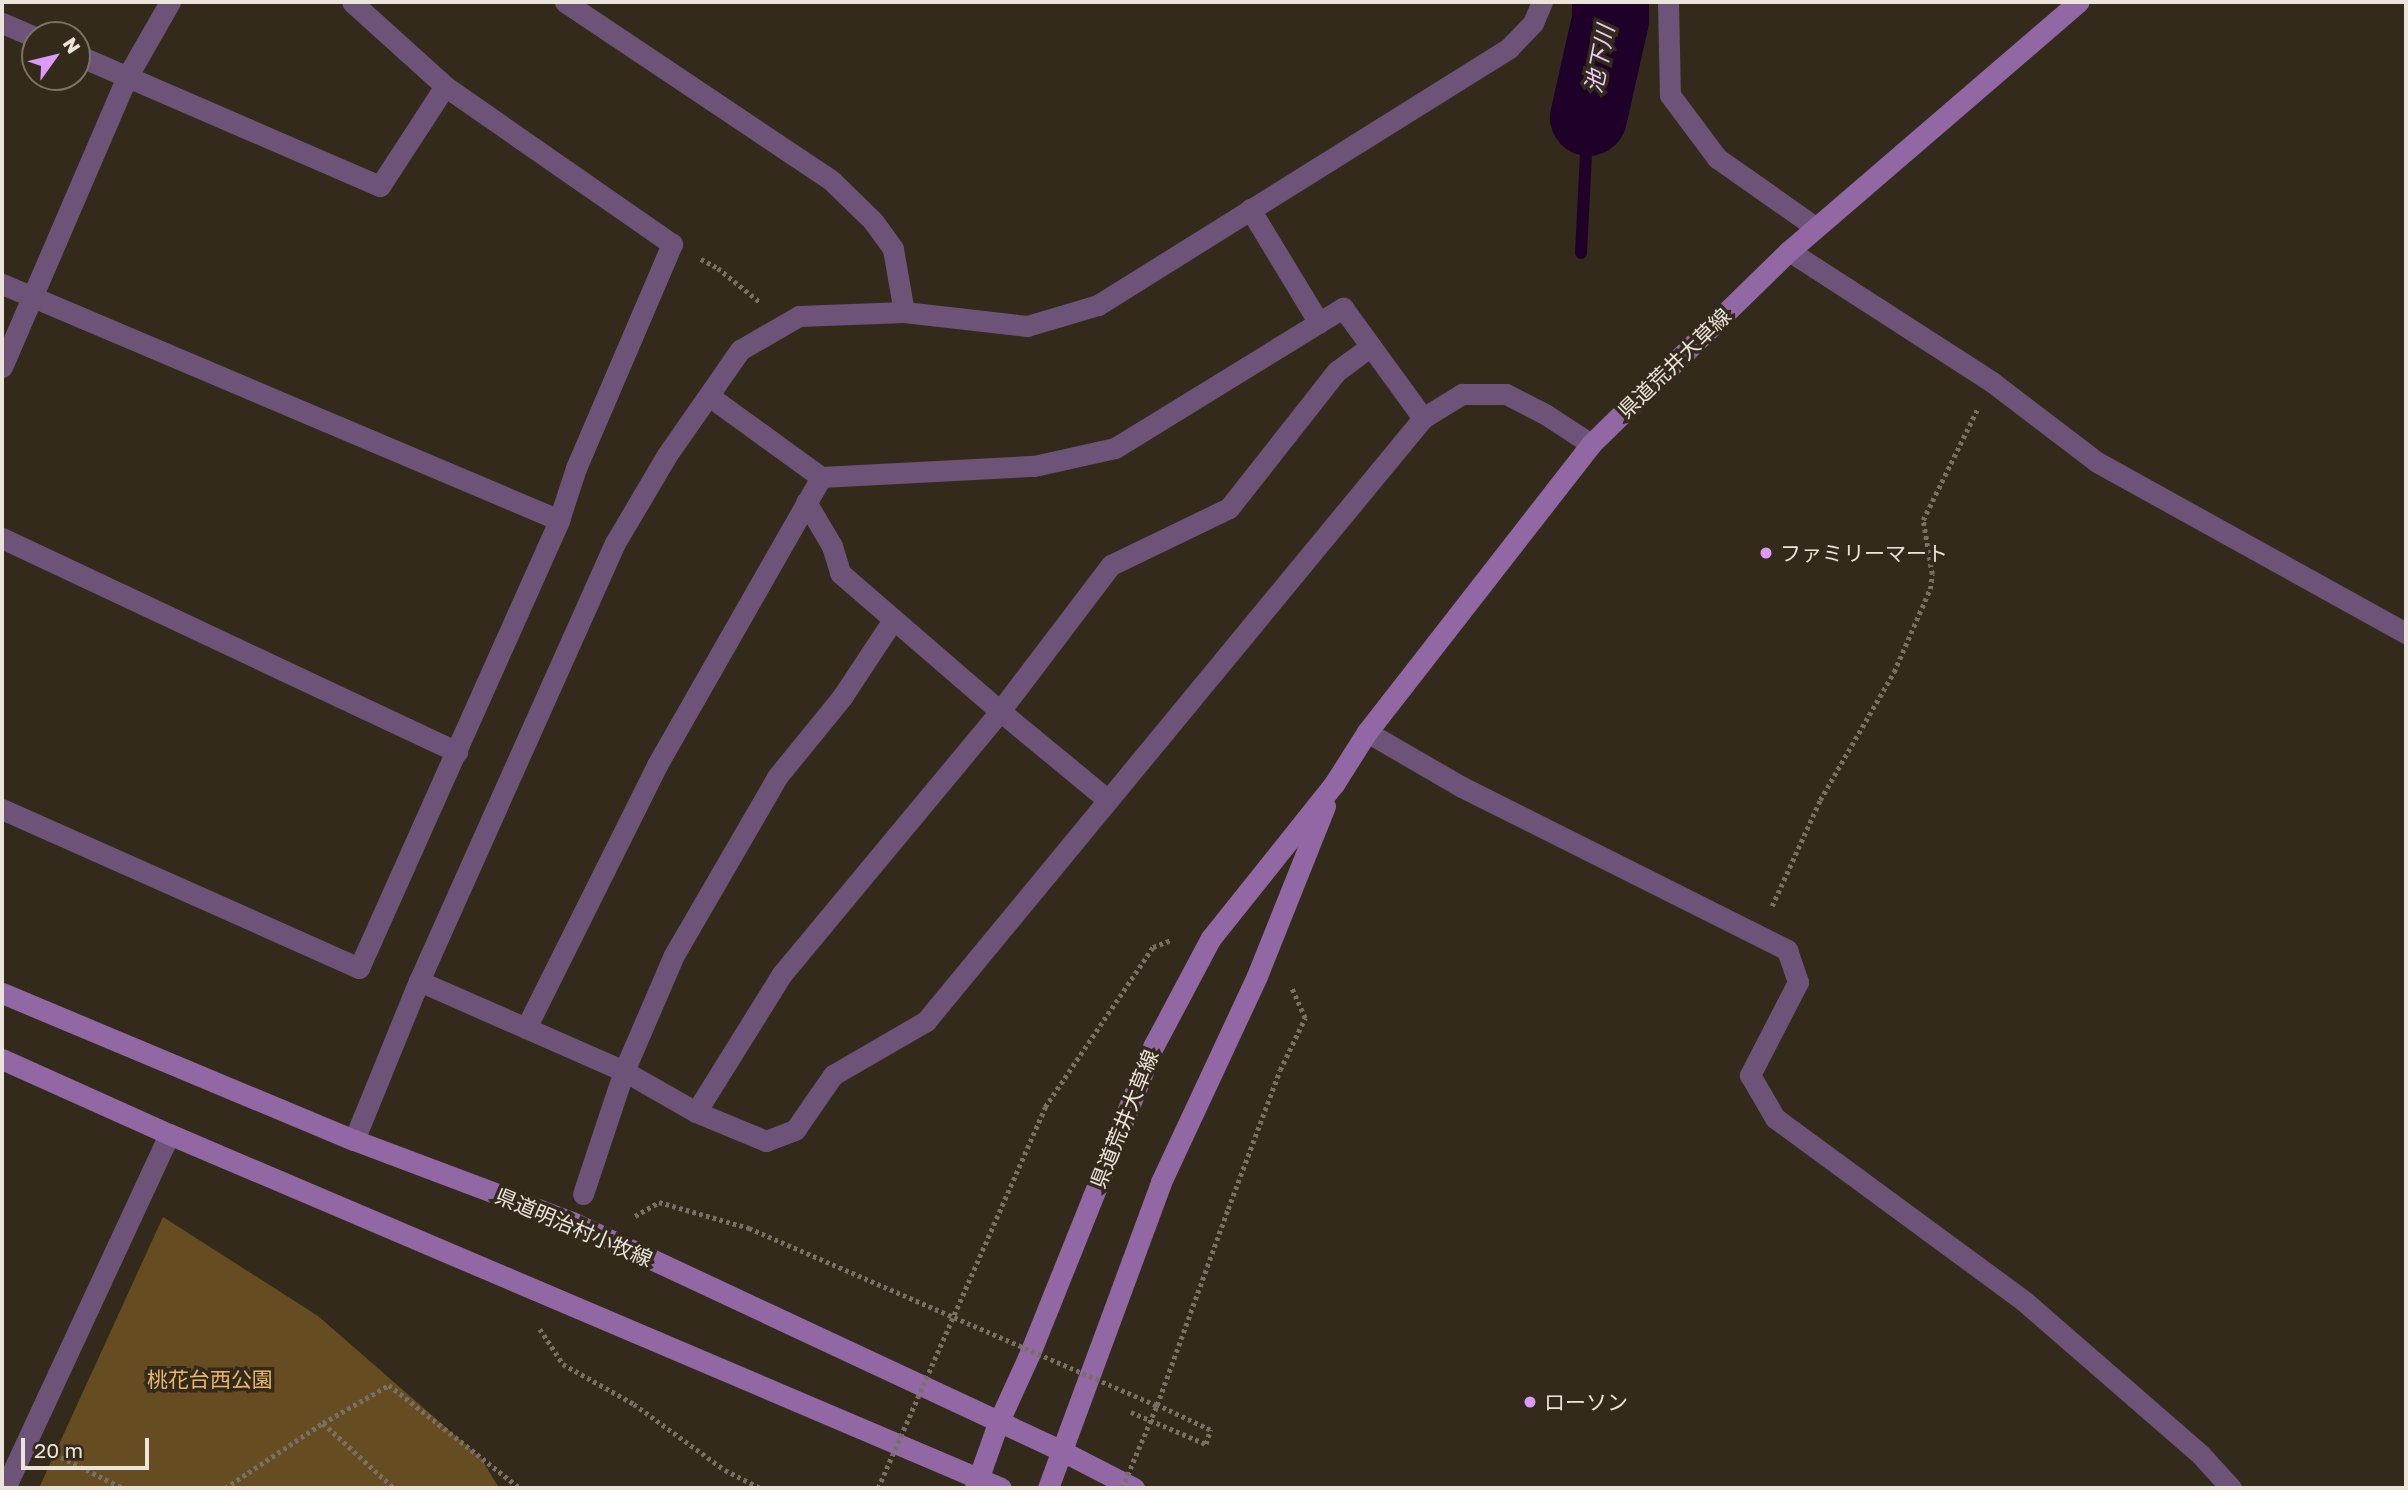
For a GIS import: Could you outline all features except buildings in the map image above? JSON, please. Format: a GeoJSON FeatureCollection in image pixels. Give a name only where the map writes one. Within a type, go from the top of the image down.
{"type":"FeatureCollection","features":[{"type":"Feature","properties":{"kind":"main road","name":"県道荒井大草線"},"geometry":{"type":"LineString","coordinates":[[977,1483],[998,1423],[1030,1353],[1154,1045],[1211,938],[1334,784],[1367,732],[1591,444],[1789,251],[2079,2]]}},
{"type":"Feature","properties":{"kind":"main road","name":"県道荒井大草線"},"geometry":{"type":"LineString","coordinates":[[1048,1488],[1161,1182],[1257,976],[1334,784]]}},
{"type":"Feature","properties":{"kind":"main road","name":"県道明治村小牧線"},"geometry":{"type":"LineString","coordinates":[[2,993],[354,1140],[572,1222],[1062,1451],[1134,1488]]}},
{"type":"Feature","properties":{"kind":"main road"},"geometry":{"type":"LineString","coordinates":[[2,1059],[169,1134],[977,1483],[1001,1488]]}},
{"type":"Feature","properties":{"kind":"street"},"geometry":{"type":"LineString","coordinates":[[2,367],[127,77],[170,2]]}},
{"type":"Feature","properties":{"kind":"street"},"geometry":{"type":"LineString","coordinates":[[2,809],[359,968],[559,520],[576,468],[672,244],[445,86],[352,2]]}},
{"type":"Feature","properties":{"kind":"street"},"geometry":{"type":"LineString","coordinates":[[565,2],[832,181],[873,221],[893,248],[904,313]]}},
{"type":"Feature","properties":{"kind":"street"},"geometry":{"type":"LineString","coordinates":[[354,1140],[419,981],[615,543],[667,455],[740,350],[799,316],[904,313],[1027,326],[1098,305],[1509,48],[1533,23],[1542,2]]}},
{"type":"Feature","properties":{"kind":"street"},"geometry":{"type":"LineString","coordinates":[[1668,2],[1670,95],[1717,158],[1815,228]]}},
{"type":"Feature","properties":{"kind":"street"},"geometry":{"type":"LineString","coordinates":[[2,23],[21,31]]}},
{"type":"Feature","properties":{"kind":"street"},"geometry":{"type":"LineString","coordinates":[[91,61],[380,186],[445,86]]}},
{"type":"Feature","properties":{"kind":"street"},"geometry":{"type":"LineString","coordinates":[[1250,209],[1319,323]]}},
{"type":"Feature","properties":{"kind":"street"},"geometry":{"type":"LineString","coordinates":[[1789,251],[1992,382],[2098,462],[2406,633]]}},
{"type":"Feature","properties":{"kind":"street"},"geometry":{"type":"LineString","coordinates":[[2,284],[559,520]]}},
{"type":"Feature","properties":{"kind":"street"},"geometry":{"type":"LineString","coordinates":[[709,396],[821,477],[1034,466],[1115,448],[1343,308],[1423,418]]}},
{"type":"Feature","properties":{"kind":"street"},"geometry":{"type":"LineString","coordinates":[[696,1112],[782,974],[1000,711],[1111,565],[1229,508],[1337,371],[1371,346]]}},
{"type":"Feature","properties":{"kind":"street"},"geometry":{"type":"LineString","coordinates":[[419,981],[624,1071],[696,1112],[766,1141],[795,1130],[833,1074],[926,1021],[1423,418],[1462,394],[1507,394],[1545,414],[1591,444]]}},
{"type":"Feature","properties":{"kind":"street"},"geometry":{"type":"LineString","coordinates":[[526,1028],[657,765],[821,477]]}},
{"type":"Feature","properties":{"kind":"street"},"geometry":{"type":"LineString","coordinates":[[806,502],[832,546],[840,573],[1108,800]]}},
{"type":"Feature","properties":{"kind":"street"},"geometry":{"type":"LineString","coordinates":[[2,538],[457,752]]}},
{"type":"Feature","properties":{"kind":"street"},"geometry":{"type":"LineString","coordinates":[[583,1194],[624,1071],[674,955],[777,777],[842,697],[893,620]]}},
{"type":"Feature","properties":{"kind":"street"},"geometry":{"type":"LineString","coordinates":[[1367,732],[1462,786],[1787,950],[1798,982],[1750,1075],[1775,1118],[2024,1301],[2201,1455],[2231,1488]]}},
{"type":"Feature","properties":{"kind":"street"},"geometry":{"type":"LineString","coordinates":[[5,1488],[169,1134]]}},
{"type":"Feature","properties":{"kind":"path"},"geometry":{"type":"LineString","coordinates":[[672,244],[718,268],[763,305]]}},
{"type":"Feature","properties":{"kind":"path"},"geometry":{"type":"LineString","coordinates":[[1758,936],[1820,800],[1894,672],[1930,589],[1932,574],[1923,520],[1992,382]]}},
{"type":"Feature","properties":{"kind":"path"},"geometry":{"type":"LineString","coordinates":[[878,1488],[1045,1107],[1153,947],[1181,937]]}},
{"type":"Feature","properties":{"kind":"path"},"geometry":{"type":"LineString","coordinates":[[1122,1488],[1157,1405],[1280,1070],[1305,1017],[1292,989]]}},
{"type":"Feature","properties":{"kind":"path"},"geometry":{"type":"LineString","coordinates":[[635,1216],[659,1202],[749,1228],[1210,1430],[1206,1444],[1131,1412]]}},
{"type":"Feature","properties":{"kind":"path"},"geometry":{"type":"LineString","coordinates":[[533,1320],[563,1364],[634,1404],[725,1470],[748,1485],[760,1488]]}},
{"type":"Feature","properties":{"kind":"path"},"geometry":{"type":"LineString","coordinates":[[225,1488],[323,1423],[389,1385],[520,1488]]}},
{"type":"Feature","properties":{"kind":"path"},"geometry":{"type":"LineString","coordinates":[[323,1423],[394,1488]]}},
{"type":"Feature","properties":{"kind":"path"},"geometry":{"type":"LineString","coordinates":[[48,1451],[123,1488]]}},
{"type":"Feature","properties":{"kind":"green space","name":"桃花台西公園"},"geometry":{"type":"Polygon","coordinates":[[[163,1217],[318,1316],[481,1458],[499,1488],[39,1488],[163,1217]]]}},
{"type":"Feature","properties":{"kind":"waterway","name":"池下川"},"geometry":{"type":"LineString","coordinates":[[1588,117],[1610,19],[1610,2]]}},
{"type":"Feature","properties":{"kind":"waterway"},"geometry":{"type":"LineString","coordinates":[[1581,253],[1588,117]]}},
{"type":"Feature","properties":{"kind":"place","name":"ファミリーマート"},"geometry":{"type":"Point","coordinates":[1766,553]}},
{"type":"Feature","properties":{"kind":"place","name":"ローソン"},"geometry":{"type":"Point","coordinates":[1530,1402]}}]}
